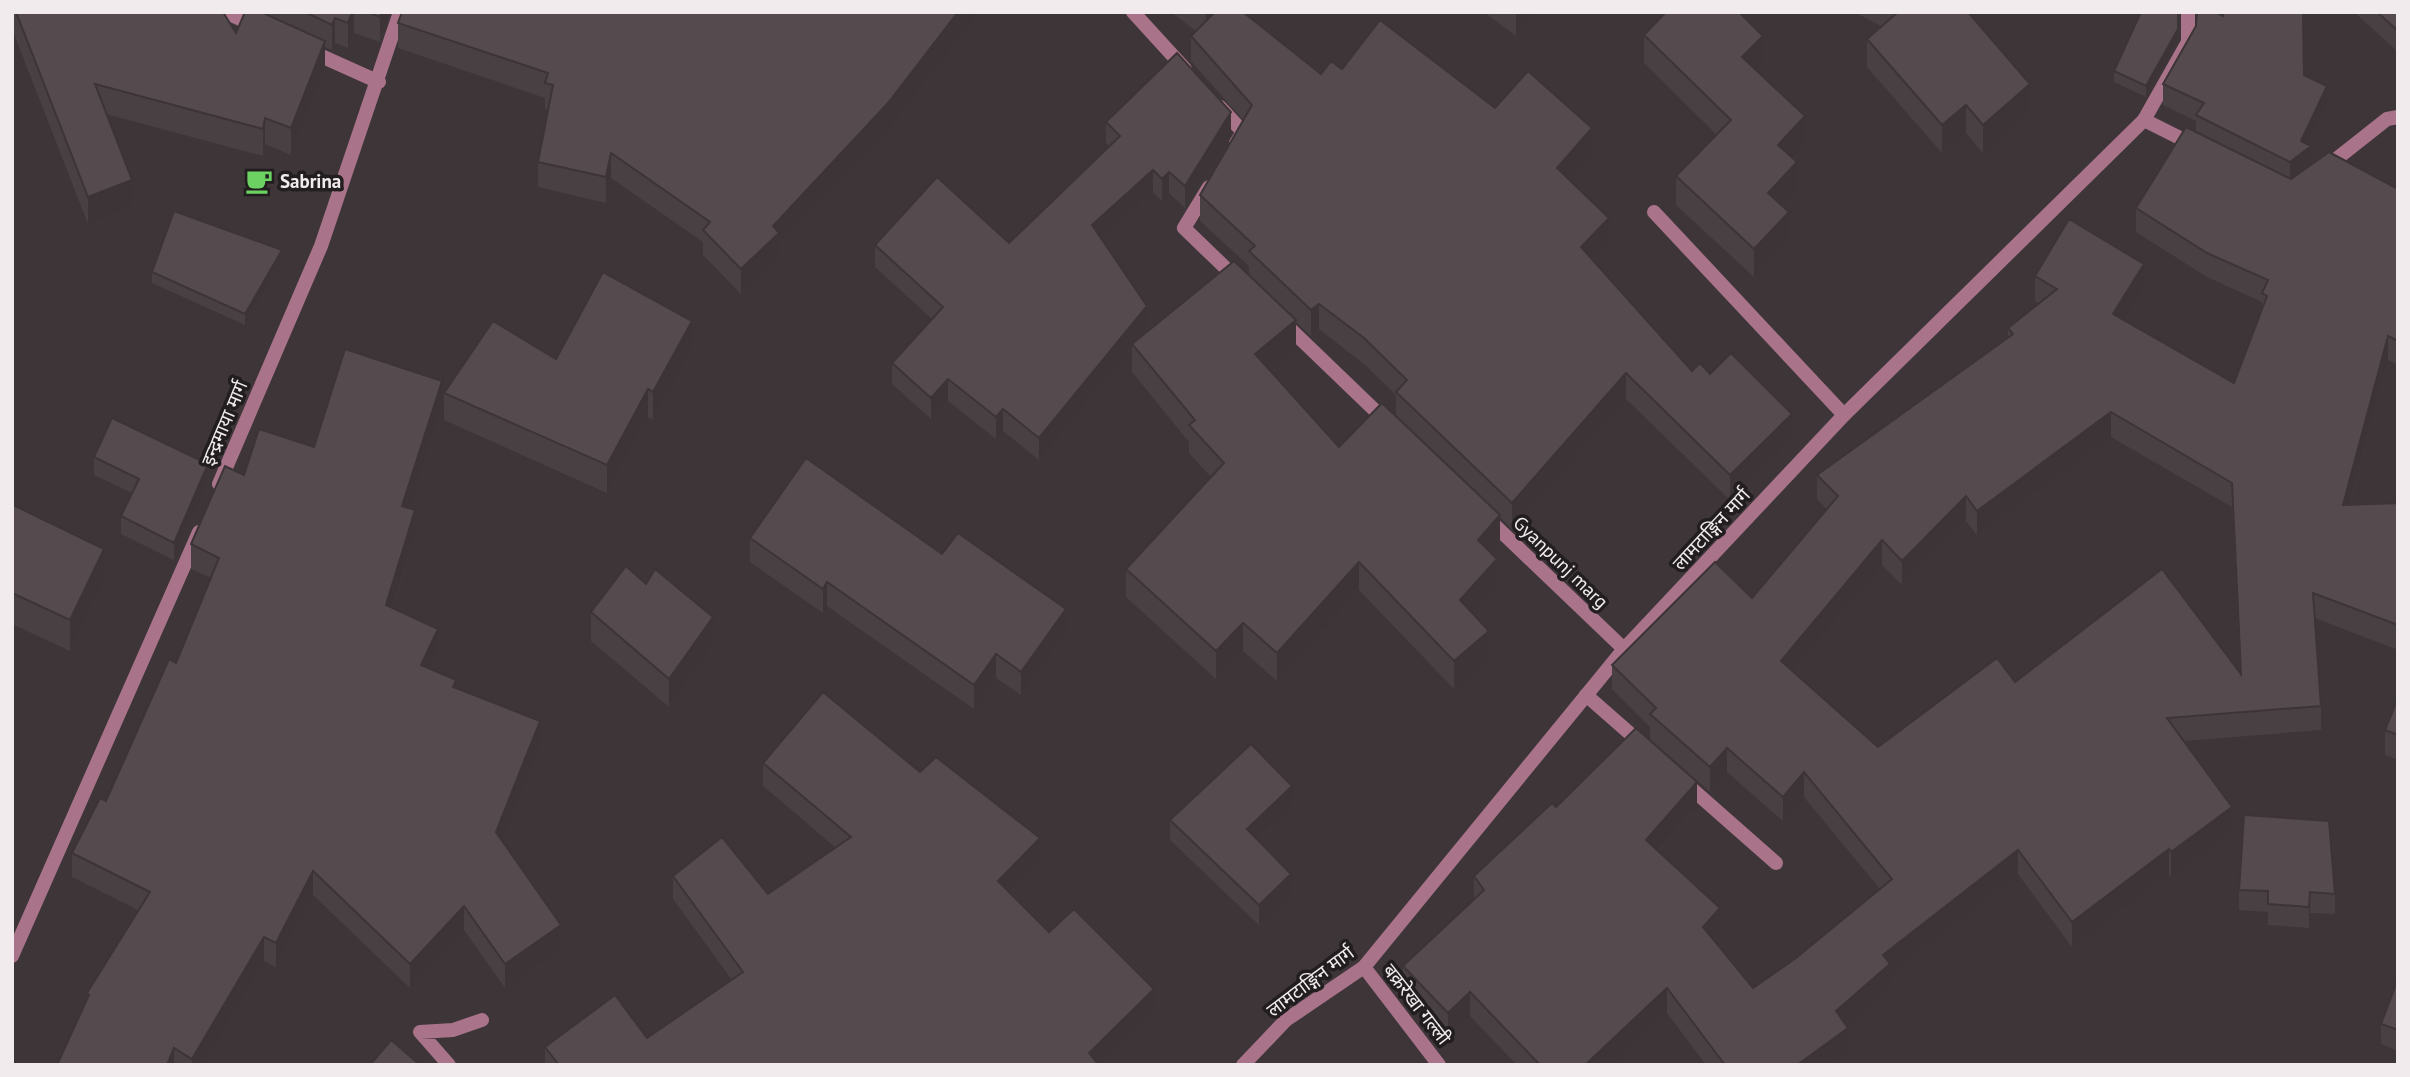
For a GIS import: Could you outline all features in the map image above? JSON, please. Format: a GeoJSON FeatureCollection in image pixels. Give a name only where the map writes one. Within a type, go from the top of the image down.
{"type":"FeatureCollection","features":[{"type":"Feature","properties":{"kind":"street"},"geometry":{"type":"LineString","coordinates":[[225,12],[272,34]]}},
{"type":"Feature","properties":{"kind":"street","name":"इन्द्रमाया मार्ग"},"geometry":{"type":"LineString","coordinates":[[214,495],[321,246],[379,82],[400,12]]}},
{"type":"Feature","properties":{"kind":"street"},"geometry":{"type":"LineString","coordinates":[[1133,12],[1243,132],[1230,153]]}},
{"type":"Feature","properties":{"kind":"street","name":"लामटाङ्गिन मार्ग"},"geometry":{"type":"LineString","coordinates":[[1243,1065],[1286,1020],[1364,967],[1624,649],[1844,415],[2144,120],[2188,42],[2188,12]]}},
{"type":"Feature","properties":{"kind":"street"},"geometry":{"type":"LineString","coordinates":[[296,44],[379,82]]}},
{"type":"Feature","properties":{"kind":"street"},"geometry":{"type":"LineString","coordinates":[[2312,177],[2387,119],[2398,117]]}},
{"type":"Feature","properties":{"kind":"street"},"geometry":{"type":"LineString","coordinates":[[2144,120],[2205,151]]}},
{"type":"Feature","properties":{"kind":"street"},"geometry":{"type":"LineString","coordinates":[[1217,175],[1184,228],[1254,295]]}},
{"type":"Feature","properties":{"kind":"street"},"geometry":{"type":"LineString","coordinates":[[1654,212],[1844,415]]}},
{"type":"Feature","properties":{"kind":"street"},"geometry":{"type":"LineString","coordinates":[[1274,314],[1394,429]]}},
{"type":"Feature","properties":{"kind":"street","name":"Gyanpunj marg"},"geometry":{"type":"LineString","coordinates":[[1474,505],[1624,649]]}},
{"type":"Feature","properties":{"kind":"street"},"geometry":{"type":"LineString","coordinates":[[12,956],[204,520]]}},
{"type":"Feature","properties":{"kind":"street"},"geometry":{"type":"LineString","coordinates":[[1586,695],[1656,757]]}},
{"type":"Feature","properties":{"kind":"street"},"geometry":{"type":"LineString","coordinates":[[1676,775],[1776,863]]}},
{"type":"Feature","properties":{"kind":"street","name":"बक्ररेखा गल्ली"},"geometry":{"type":"LineString","coordinates":[[1364,967],[1439,1065]]}},
{"type":"Feature","properties":{"kind":"street"},"geometry":{"type":"LineString","coordinates":[[449,1065],[420,1032],[453,1030],[482,1020]]}},
{"type":"Feature","properties":{"kind":"building"},"geometry":{"type":"Polygon","coordinates":[[[16,12],[223,12],[236,33],[245,12],[261,12],[325,41],[291,128],[265,118],[263,129],[95,84],[132,180],[88,197],[16,12]]]}},
{"type":"Feature","properties":{"kind":"building"},"geometry":{"type":"Polygon","coordinates":[[[305,12],[352,12],[348,23],[335,18],[332,25],[305,12]]]}},
{"type":"Feature","properties":{"kind":"building"},"geometry":{"type":"Polygon","coordinates":[[[367,12],[381,12],[380,17],[367,12]]]}},
{"type":"Feature","properties":{"kind":"building"},"geometry":{"type":"Polygon","coordinates":[[[402,12],[958,12],[888,103],[773,226],[779,233],[741,269],[703,230],[710,222],[611,153],[606,177],[538,162],[553,85],[545,83],[548,73],[398,23],[402,12]]]}},
{"type":"Feature","properties":{"kind":"building"},"geometry":{"type":"Polygon","coordinates":[[[1215,12],[1243,12],[1321,74],[1331,61],[1342,69],[1380,20],[1495,108],[1528,71],[1592,128],[1557,168],[1609,218],[1581,247],[1692,371],[1700,363],[1710,374],[1731,353],[1792,414],[1730,475],[1626,373],[1512,503],[1396,392],[1407,380],[1364,338],[1319,304],[1311,310],[1249,251],[1255,246],[1200,195],[1252,105],[1191,36],[1215,12]]]}},
{"type":"Feature","properties":{"kind":"building"},"geometry":{"type":"Polygon","coordinates":[[[1666,12],[1739,12],[1763,36],[1742,57],[1805,116],[1778,145],[1797,162],[1768,193],[1789,212],[1754,249],[1676,176],[1731,120],[1644,35],[1666,12]]]}},
{"type":"Feature","properties":{"kind":"building"},"geometry":{"type":"Polygon","coordinates":[[[1898,12],[1968,12],[2030,84],[1983,125],[1966,105],[1942,125],[1867,39],[1898,12]]]}},
{"type":"Feature","properties":{"kind":"building"},"geometry":{"type":"Polygon","coordinates":[[[2141,12],[2178,12],[2178,29],[2146,86],[2114,71],[2141,12]]]}},
{"type":"Feature","properties":{"kind":"building"},"geometry":{"type":"Polygon","coordinates":[[[2197,12],[2215,12],[2223,16],[2223,12],[2303,12],[2304,75],[2327,86],[2301,141],[2311,146],[2290,162],[2196,115],[2204,103],[2163,84],[2196,26],[2197,12]]]}},
{"type":"Feature","properties":{"kind":"building"},"geometry":{"type":"Polygon","coordinates":[[[2377,12],[2398,12],[2398,31],[2377,12]]]}},
{"type":"Feature","properties":{"kind":"building"},"geometry":{"type":"Polygon","coordinates":[[[1177,53],[1231,112],[1185,186],[1169,172],[1162,179],[1153,170],[1092,225],[1147,306],[1039,438],[1003,409],[996,417],[948,379],[931,398],[892,363],[943,307],[875,245],[937,177],[1009,243],[1120,136],[1106,122],[1177,53]]]}},
{"type":"Feature","properties":{"kind":"building"},"geometry":{"type":"Polygon","coordinates":[[[2186,127],[2291,179],[2329,152],[2398,189],[2398,341],[2388,336],[2343,505],[2398,503],[2398,625],[2313,593],[2321,706],[2167,718],[2232,807],[2171,852],[2169,849],[2072,922],[2018,850],[1883,955],[1890,964],[1836,1011],[1848,1028],[1797,1065],[1725,1065],[1667,988],[1585,1065],[1540,1065],[1470,992],[1448,1013],[1403,966],[1484,890],[1474,876],[1552,803],[1556,807],[1636,728],[1697,782],[1646,840],[1720,908],[1703,927],[1753,988],[1796,958],[1892,879],[1804,772],[1783,797],[1727,748],[1710,767],[1650,714],[1656,708],[1612,665],[1715,562],[1752,598],[1838,496],[1817,475],[2013,334],[2008,328],[2057,289],[2035,276],[2069,219],[2144,264],[2113,314],[2234,383],[2267,296],[2262,293],[2268,280],[2207,253],[2136,208],[2186,127]],[[2111,412],[1977,511],[1966,496],[1902,561],[1882,540],[1781,661],[1878,747],[1997,658],[2015,682],[2162,569],[2241,674],[2232,483],[2111,412]]]}},
{"type":"Feature","properties":{"kind":"building"},"geometry":{"type":"Polygon","coordinates":[[[174,211],[282,250],[245,314],[152,272],[174,211]]]}},
{"type":"Feature","properties":{"kind":"building"},"geometry":{"type":"Polygon","coordinates":[[[1234,261],[1296,320],[1255,354],[1339,447],[1382,403],[1500,515],[1478,540],[1497,559],[1460,600],[1489,631],[1454,661],[1359,562],[1277,653],[1243,623],[1216,651],[1126,569],[1224,463],[1189,425],[1195,420],[1132,344],[1234,261]]]}},
{"type":"Feature","properties":{"kind":"building"},"geometry":{"type":"Polygon","coordinates":[[[603,272],[692,321],[653,392],[648,389],[607,465],[444,393],[493,321],[556,359],[603,272]]]}},
{"type":"Feature","properties":{"kind":"building"},"geometry":{"type":"Polygon","coordinates":[[[345,349],[442,381],[402,506],[415,510],[386,605],[438,629],[421,665],[456,680],[453,687],[540,721],[496,832],[561,925],[505,964],[464,906],[410,964],[313,871],[276,943],[264,937],[192,1059],[174,1048],[167,1065],[57,1065],[89,995],[87,993],[150,892],[72,853],[100,798],[106,801],[169,659],[176,663],[219,558],[191,544],[225,466],[244,475],[259,429],[314,447],[345,349]]]}},
{"type":"Feature","properties":{"kind":"building"},"geometry":{"type":"Polygon","coordinates":[[[112,418],[208,464],[174,543],[121,516],[139,479],[94,457],[112,418]]]}},
{"type":"Feature","properties":{"kind":"building"},"geometry":{"type":"Polygon","coordinates":[[[806,458],[942,554],[958,533],[1066,609],[1021,672],[996,654],[974,685],[827,582],[823,589],[750,538],[806,458]]]}},
{"type":"Feature","properties":{"kind":"building"},"geometry":{"type":"Polygon","coordinates":[[[13,505],[104,549],[70,620],[12,593],[13,505]]]}},
{"type":"Feature","properties":{"kind":"building"},"geometry":{"type":"Polygon","coordinates":[[[626,566],[646,584],[655,569],[713,617],[669,679],[591,612],[626,566]]]}},
{"type":"Feature","properties":{"kind":"building"},"geometry":{"type":"Polygon","coordinates":[[[823,692],[920,772],[936,757],[1040,838],[998,881],[1049,932],[1074,909],[1154,989],[1089,1053],[1099,1065],[559,1065],[545,1047],[615,995],[647,1038],[743,972],[673,876],[722,837],[768,894],[851,837],[763,763],[823,692]]]}},
{"type":"Feature","properties":{"kind":"building"},"geometry":{"type":"Polygon","coordinates":[[[2398,698],[2398,735],[2385,730],[2398,698]]]}},
{"type":"Feature","properties":{"kind":"building"},"geometry":{"type":"Polygon","coordinates":[[[1251,744],[1292,786],[1247,829],[1291,874],[1259,905],[1170,820],[1251,744]]]}},
{"type":"Feature","properties":{"kind":"building"},"geometry":{"type":"Polygon","coordinates":[[[2244,815],[2329,821],[2335,894],[2310,892],[2309,907],[2268,904],[2268,891],[2239,890],[2244,815]]]}},
{"type":"Feature","properties":{"kind":"building"},"geometry":{"type":"Polygon","coordinates":[[[2398,979],[2398,1030],[2381,1024],[2398,979]]]}},
{"type":"Feature","properties":{"kind":"building"},"geometry":{"type":"Polygon","coordinates":[[[391,1040],[420,1065],[370,1065],[391,1040]]]}},
{"type":"Feature","properties":{"kind":"place","name":"Sabrina"},"geometry":{"type":"Point","coordinates":[259,181]}}]}
